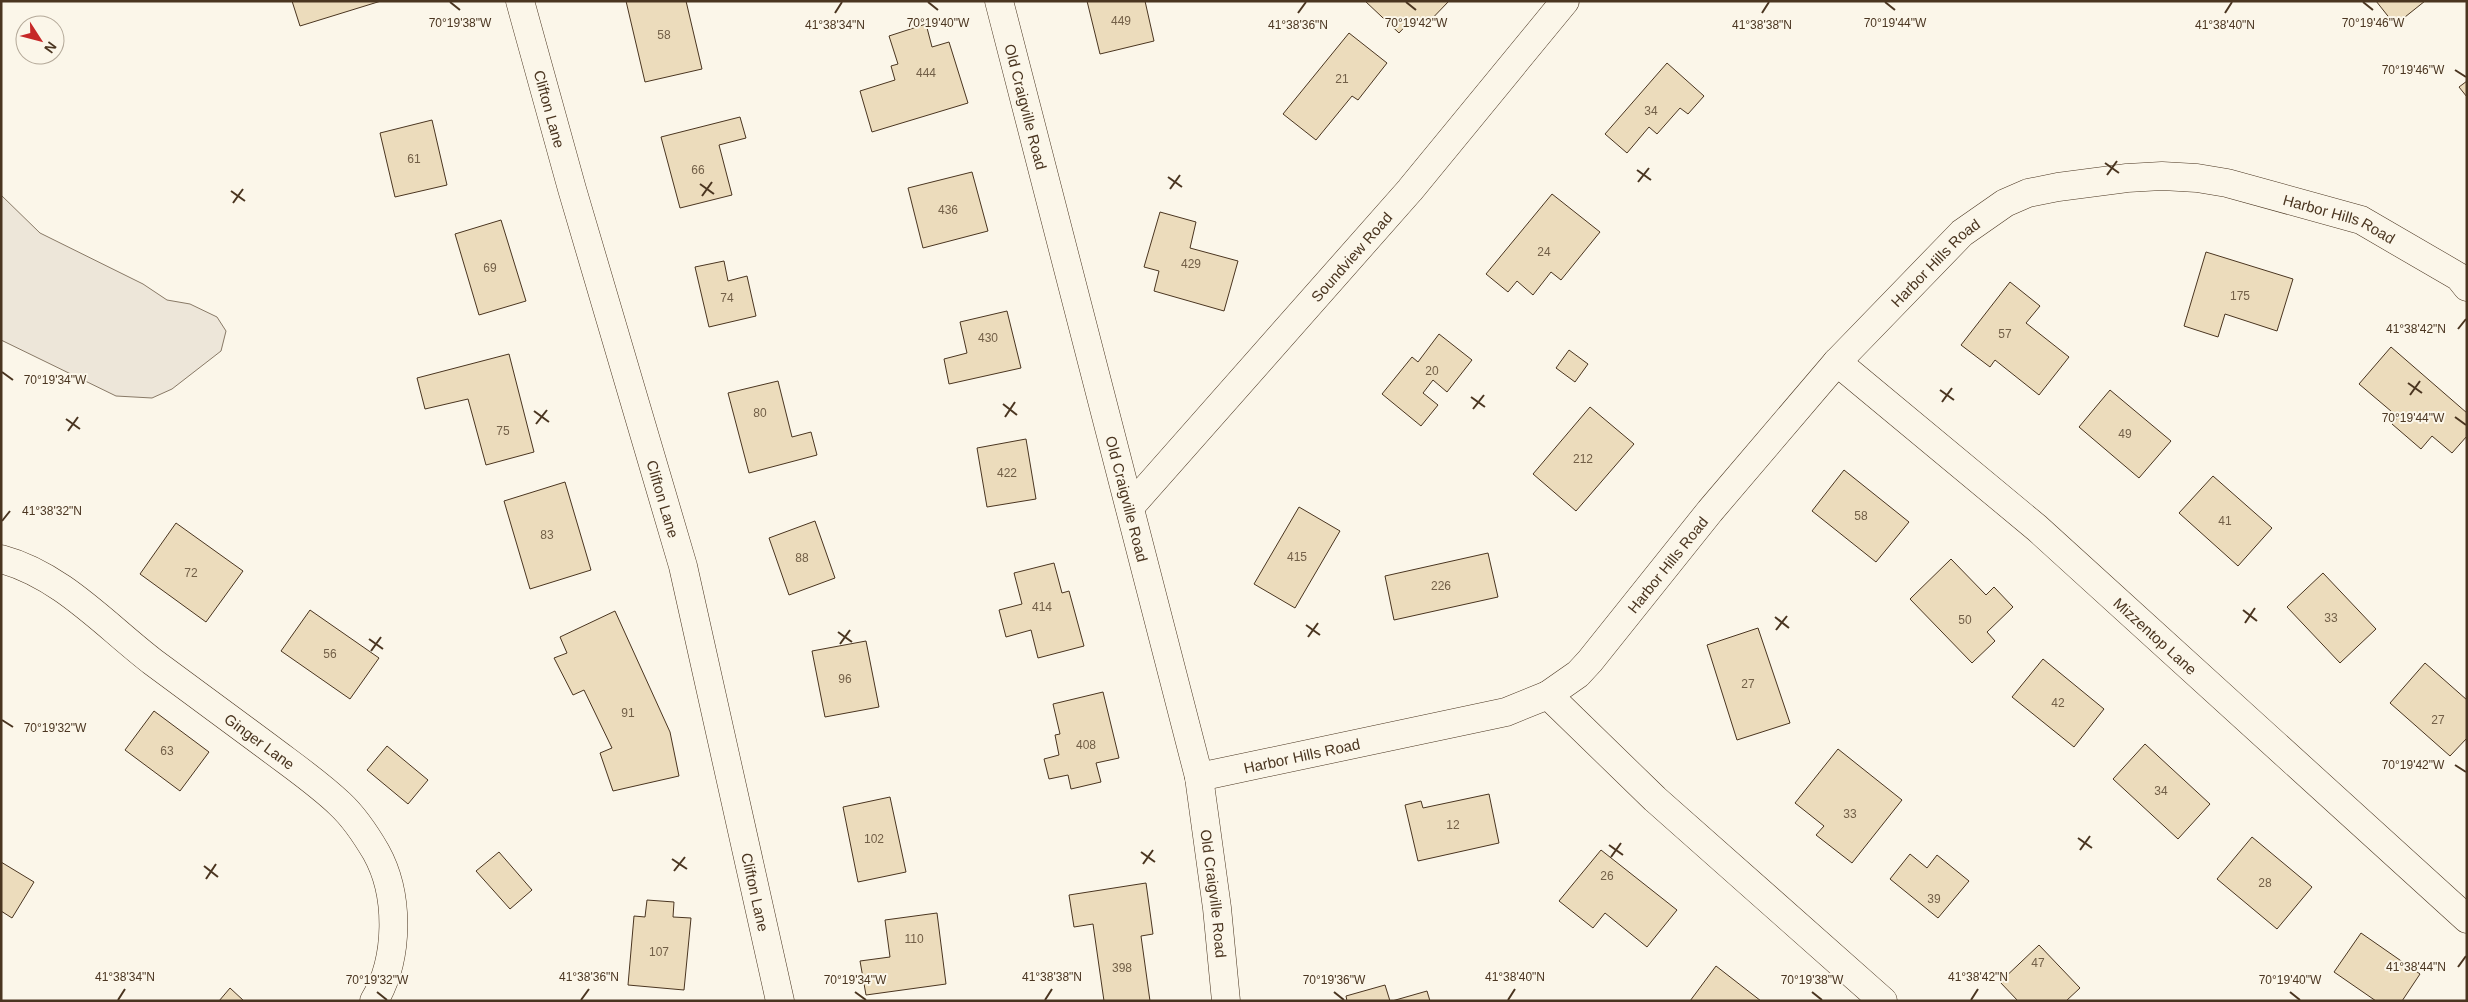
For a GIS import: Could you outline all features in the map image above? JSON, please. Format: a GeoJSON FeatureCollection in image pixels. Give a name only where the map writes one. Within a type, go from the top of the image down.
{"type":"FeatureCollection","features":[{"type":"Feature","properties":{"kind":"street","name":"Clifton Lane"},"geometry":{"type":"LineString","coordinates":[[520,1],[572,189],[684,566],[780,1001]]}},
{"type":"Feature","properties":{"kind":"street","name":"Old Craigville Road"},"geometry":{"type":"LineString","coordinates":[[999,1],[1199,776],[1217,908],[1226,1001]]}},
{"type":"Feature","properties":{"kind":"street","name":"Soundview Road"},"geometry":{"type":"LineString","coordinates":[[1130,507],[1410,190],[1565,1]]}},
{"type":"Feature","properties":{"kind":"street","name":"Harbor Hills Road"},"geometry":{"type":"LineString","coordinates":[[1199,776],[1506,712],[1548,695],[1578,674],[1710,511],[1837,362],[1943,252],[1983,217],[2005,203],[2028,194],[2087,182],[2162,176],[2227,183],[2361,220],[2464,280]]}},
{"type":"Feature","properties":{"kind":"street","name":"Mizzentop Lane"},"geometry":{"type":"LineString","coordinates":[[1837,362],[2037,528],[2467,919]]}},
{"type":"Feature","properties":{"kind":"street","name":"Ginger Lane"},"geometry":{"type":"LineString","coordinates":[[1,559],[27,567],[84,605],[152,661],[315,782],[341,805],[376,853],[387,883],[393,910],[389,965],[374,1001]]}},
{"type":"Feature","properties":{"kind":"street"},"geometry":{"type":"LineString","coordinates":[[1548,695],[1655,799],[1883,1001]]}},
{"type":"Feature","properties":{"kind":"shaded area"},"geometry":{"type":"Polygon","coordinates":[[[1,195],[40,233],[143,284],[167,300],[190,304],[217,317],[226,331],[221,351],[172,389],[152,398],[116,396],[1,340],[1,195]]]}},
{"type":"Feature","properties":{"kind":"building"},"geometry":{"type":"Polygon","coordinates":[[[292,1],[381,1],[300,26],[292,1]]]}},
{"type":"Feature","properties":{"kind":"building"},"geometry":{"type":"Polygon","coordinates":[[[626,1],[686,1],[702,69],[645,82],[626,1]]]}},
{"type":"Feature","properties":{"kind":"building"},"geometry":{"type":"Polygon","coordinates":[[[1087,1],[1145,1],[1154,41],[1100,54],[1087,1]]]}},
{"type":"Feature","properties":{"kind":"building"},"geometry":{"type":"Polygon","coordinates":[[[1365,1],[1449,1],[1423,28],[1413,18],[1399,33],[1365,1]]]}},
{"type":"Feature","properties":{"kind":"building"},"geometry":{"type":"Polygon","coordinates":[[[2376,1],[2425,1],[2395,25],[2376,1]]]}},
{"type":"Feature","properties":{"kind":"building"},"geometry":{"type":"Polygon","coordinates":[[[926,24],[932,47],[949,42],[968,103],[872,132],[860,91],[895,80],[891,66],[898,64],[889,36],[926,24]]]}},
{"type":"Feature","properties":{"kind":"building"},"geometry":{"type":"Polygon","coordinates":[[[1349,33],[1387,63],[1358,100],[1352,96],[1316,140],[1283,114],[1349,33]]]}},
{"type":"Feature","properties":{"kind":"building"},"geometry":{"type":"Polygon","coordinates":[[[1667,63],[1704,96],[1688,114],[1680,108],[1657,134],[1649,127],[1627,153],[1605,134],[1667,63]]]}},
{"type":"Feature","properties":{"kind":"building"},"geometry":{"type":"Polygon","coordinates":[[[2467,81],[2467,97],[2459,87],[2467,81]]]}},
{"type":"Feature","properties":{"kind":"building"},"geometry":{"type":"Polygon","coordinates":[[[740,117],[746,138],[719,145],[732,195],[680,208],[661,137],[740,117]]]}},
{"type":"Feature","properties":{"kind":"building"},"geometry":{"type":"Polygon","coordinates":[[[432,120],[447,185],[395,197],[380,133],[432,120]]]}},
{"type":"Feature","properties":{"kind":"building"},"geometry":{"type":"Polygon","coordinates":[[[972,172],[988,231],[923,248],[908,188],[972,172]]]}},
{"type":"Feature","properties":{"kind":"building"},"geometry":{"type":"Polygon","coordinates":[[[1552,194],[1600,232],[1561,280],[1551,272],[1533,295],[1517,281],[1508,292],[1486,274],[1552,194]]]}},
{"type":"Feature","properties":{"kind":"building"},"geometry":{"type":"Polygon","coordinates":[[[1160,212],[1196,222],[1190,248],[1238,261],[1224,311],[1154,291],[1159,271],[1144,267],[1160,212]]]}},
{"type":"Feature","properties":{"kind":"building"},"geometry":{"type":"Polygon","coordinates":[[[501,220],[526,301],[479,315],[455,234],[501,220]]]}},
{"type":"Feature","properties":{"kind":"building"},"geometry":{"type":"Polygon","coordinates":[[[2206,252],[2293,279],[2277,331],[2225,314],[2218,337],[2184,326],[2206,252]]]}},
{"type":"Feature","properties":{"kind":"building"},"geometry":{"type":"Polygon","coordinates":[[[724,261],[728,281],[747,276],[756,316],[709,327],[695,267],[724,261]]]}},
{"type":"Feature","properties":{"kind":"building"},"geometry":{"type":"Polygon","coordinates":[[[2010,282],[2040,306],[2026,323],[2069,357],[2039,395],[1995,360],[1990,367],[1961,345],[2010,282]]]}},
{"type":"Feature","properties":{"kind":"building"},"geometry":{"type":"Polygon","coordinates":[[[1007,311],[1021,368],[949,384],[944,359],[967,353],[960,322],[1007,311]]]}},
{"type":"Feature","properties":{"kind":"building"},"geometry":{"type":"Polygon","coordinates":[[[1439,334],[1472,360],[1447,392],[1433,380],[1423,393],[1438,405],[1421,426],[1382,394],[1412,357],[1418,362],[1439,334]]]}},
{"type":"Feature","properties":{"kind":"building"},"geometry":{"type":"Polygon","coordinates":[[[2391,347],[2467,413],[2467,436],[2452,453],[2432,436],[2421,449],[2392,424],[2398,417],[2359,384],[2391,347]]]}},
{"type":"Feature","properties":{"kind":"building"},"geometry":{"type":"Polygon","coordinates":[[[1569,350],[1588,364],[1575,382],[1556,368],[1569,350]]]}},
{"type":"Feature","properties":{"kind":"building"},"geometry":{"type":"Polygon","coordinates":[[[509,354],[534,452],[486,465],[468,399],[425,409],[417,378],[509,354]]]}},
{"type":"Feature","properties":{"kind":"building"},"geometry":{"type":"Polygon","coordinates":[[[778,381],[792,437],[811,432],[817,455],[749,473],[728,393],[778,381]]]}},
{"type":"Feature","properties":{"kind":"building"},"geometry":{"type":"Polygon","coordinates":[[[2110,390],[2171,441],[2139,478],[2079,427],[2110,390]]]}},
{"type":"Feature","properties":{"kind":"building"},"geometry":{"type":"Polygon","coordinates":[[[1590,407],[1634,444],[1576,511],[1533,474],[1590,407]]]}},
{"type":"Feature","properties":{"kind":"building"},"geometry":{"type":"Polygon","coordinates":[[[1026,439],[1036,499],[987,507],[977,448],[1026,439]]]}},
{"type":"Feature","properties":{"kind":"building"},"geometry":{"type":"Polygon","coordinates":[[[1844,470],[1909,522],[1876,562],[1812,511],[1844,470]]]}},
{"type":"Feature","properties":{"kind":"building"},"geometry":{"type":"Polygon","coordinates":[[[2213,476],[2272,528],[2238,566],[2179,513],[2213,476]]]}},
{"type":"Feature","properties":{"kind":"building"},"geometry":{"type":"Polygon","coordinates":[[[565,482],[591,570],[530,589],[504,501],[565,482]]]}},
{"type":"Feature","properties":{"kind":"building"},"geometry":{"type":"Polygon","coordinates":[[[1299,507],[1340,531],[1295,608],[1254,584],[1299,507]]]}},
{"type":"Feature","properties":{"kind":"building"},"geometry":{"type":"Polygon","coordinates":[[[815,521],[835,578],[789,595],[769,538],[815,521]]]}},
{"type":"Feature","properties":{"kind":"building"},"geometry":{"type":"Polygon","coordinates":[[[176,523],[243,571],[206,622],[140,574],[176,523]]]}},
{"type":"Feature","properties":{"kind":"building"},"geometry":{"type":"Polygon","coordinates":[[[1488,553],[1498,597],[1394,620],[1385,576],[1488,553]]]}},
{"type":"Feature","properties":{"kind":"building"},"geometry":{"type":"Polygon","coordinates":[[[1951,559],[1986,595],[1994,587],[2013,607],[1987,632],[1995,641],[1972,663],[1910,599],[1951,559]]]}},
{"type":"Feature","properties":{"kind":"building"},"geometry":{"type":"Polygon","coordinates":[[[1054,563],[1062,593],[1069,591],[1084,646],[1038,658],[1031,630],[1006,637],[999,610],[1022,604],[1014,573],[1054,563]]]}},
{"type":"Feature","properties":{"kind":"building"},"geometry":{"type":"Polygon","coordinates":[[[2323,573],[2376,629],[2340,663],[2287,607],[2323,573]]]}},
{"type":"Feature","properties":{"kind":"building"},"geometry":{"type":"Polygon","coordinates":[[[310,610],[379,658],[350,699],[281,651],[310,610]]]}},
{"type":"Feature","properties":{"kind":"building"},"geometry":{"type":"Polygon","coordinates":[[[615,611],[670,732],[679,776],[613,791],[600,753],[612,748],[584,690],[573,695],[554,658],[567,653],[560,637],[615,611]]]}},
{"type":"Feature","properties":{"kind":"building"},"geometry":{"type":"Polygon","coordinates":[[[1758,628],[1790,723],[1737,740],[1707,645],[1758,628]]]}},
{"type":"Feature","properties":{"kind":"building"},"geometry":{"type":"Polygon","coordinates":[[[866,641],[879,707],[825,717],[812,651],[866,641]]]}},
{"type":"Feature","properties":{"kind":"building"},"geometry":{"type":"Polygon","coordinates":[[[2043,659],[2104,709],[2074,747],[2012,697],[2043,659]]]}},
{"type":"Feature","properties":{"kind":"building"},"geometry":{"type":"Polygon","coordinates":[[[2425,663],[2467,700],[2467,738],[2450,756],[2390,703],[2425,663]]]}},
{"type":"Feature","properties":{"kind":"building"},"geometry":{"type":"Polygon","coordinates":[[[1103,692],[1119,758],[1096,763],[1101,782],[1071,789],[1068,775],[1049,779],[1044,759],[1059,755],[1055,735],[1060,734],[1053,704],[1103,692]]]}},
{"type":"Feature","properties":{"kind":"building"},"geometry":{"type":"Polygon","coordinates":[[[154,711],[209,752],[180,791],[125,750],[154,711]]]}},
{"type":"Feature","properties":{"kind":"building"},"geometry":{"type":"Polygon","coordinates":[[[2145,744],[2210,804],[2178,839],[2113,779],[2145,744]]]}},
{"type":"Feature","properties":{"kind":"building"},"geometry":{"type":"Polygon","coordinates":[[[387,746],[428,780],[408,804],[367,770],[387,746]]]}},
{"type":"Feature","properties":{"kind":"building"},"geometry":{"type":"Polygon","coordinates":[[[1838,749],[1902,800],[1852,863],[1816,835],[1824,826],[1795,803],[1838,749]]]}},
{"type":"Feature","properties":{"kind":"building"},"geometry":{"type":"Polygon","coordinates":[[[1489,794],[1499,843],[1418,861],[1405,805],[1421,801],[1423,808],[1489,794]]]}},
{"type":"Feature","properties":{"kind":"building"},"geometry":{"type":"Polygon","coordinates":[[[890,797],[906,872],[858,882],[843,807],[890,797]]]}},
{"type":"Feature","properties":{"kind":"building"},"geometry":{"type":"Polygon","coordinates":[[[2252,837],[2312,887],[2277,929],[2217,879],[2252,837]]]}},
{"type":"Feature","properties":{"kind":"building"},"geometry":{"type":"Polygon","coordinates":[[[1601,850],[1677,910],[1647,947],[1605,913],[1593,928],[1559,901],[1601,850]]]}},
{"type":"Feature","properties":{"kind":"building"},"geometry":{"type":"Polygon","coordinates":[[[499,852],[532,890],[510,909],[476,871],[499,852]]]}},
{"type":"Feature","properties":{"kind":"building"},"geometry":{"type":"Polygon","coordinates":[[[1910,854],[1927,868],[1937,855],[1969,881],[1938,918],[1890,879],[1910,854]]]}},
{"type":"Feature","properties":{"kind":"building"},"geometry":{"type":"Polygon","coordinates":[[[1,862],[34,882],[12,918],[1,911],[1,862]]]}},
{"type":"Feature","properties":{"kind":"building"},"geometry":{"type":"Polygon","coordinates":[[[1146,883],[1153,934],[1141,936],[1150,1001],[1104,1001],[1093,924],[1074,927],[1069,895],[1146,883]]]}},
{"type":"Feature","properties":{"kind":"building"},"geometry":{"type":"Polygon","coordinates":[[[647,900],[674,902],[673,917],[691,918],[684,990],[628,985],[634,916],[645,917],[647,900]]]}},
{"type":"Feature","properties":{"kind":"building"},"geometry":{"type":"Polygon","coordinates":[[[937,913],[946,984],[866,995],[860,961],[890,957],[885,920],[937,913]]]}},
{"type":"Feature","properties":{"kind":"building"},"geometry":{"type":"Polygon","coordinates":[[[2361,933],[2420,974],[2402,1001],[2376,1001],[2334,972],[2361,933]]]}},
{"type":"Feature","properties":{"kind":"building"},"geometry":{"type":"Polygon","coordinates":[[[2039,945],[2080,988],[2066,1001],[2018,1001],[2000,982],[2039,945]]]}},
{"type":"Feature","properties":{"kind":"building"},"geometry":{"type":"Polygon","coordinates":[[[1716,966],[1761,1001],[1690,1001],[1716,966]]]}},
{"type":"Feature","properties":{"kind":"building"},"geometry":{"type":"Polygon","coordinates":[[[1385,985],[1390,1001],[1347,1001],[1346,996],[1385,985]]]}},
{"type":"Feature","properties":{"kind":"building"},"geometry":{"type":"Polygon","coordinates":[[[230,988],[244,1001],[219,1001],[230,988]]]}},
{"type":"Feature","properties":{"kind":"building"},"geometry":{"type":"Polygon","coordinates":[[[1427,991],[1430,1001],[1392,1001],[1427,991]]]}}]}
